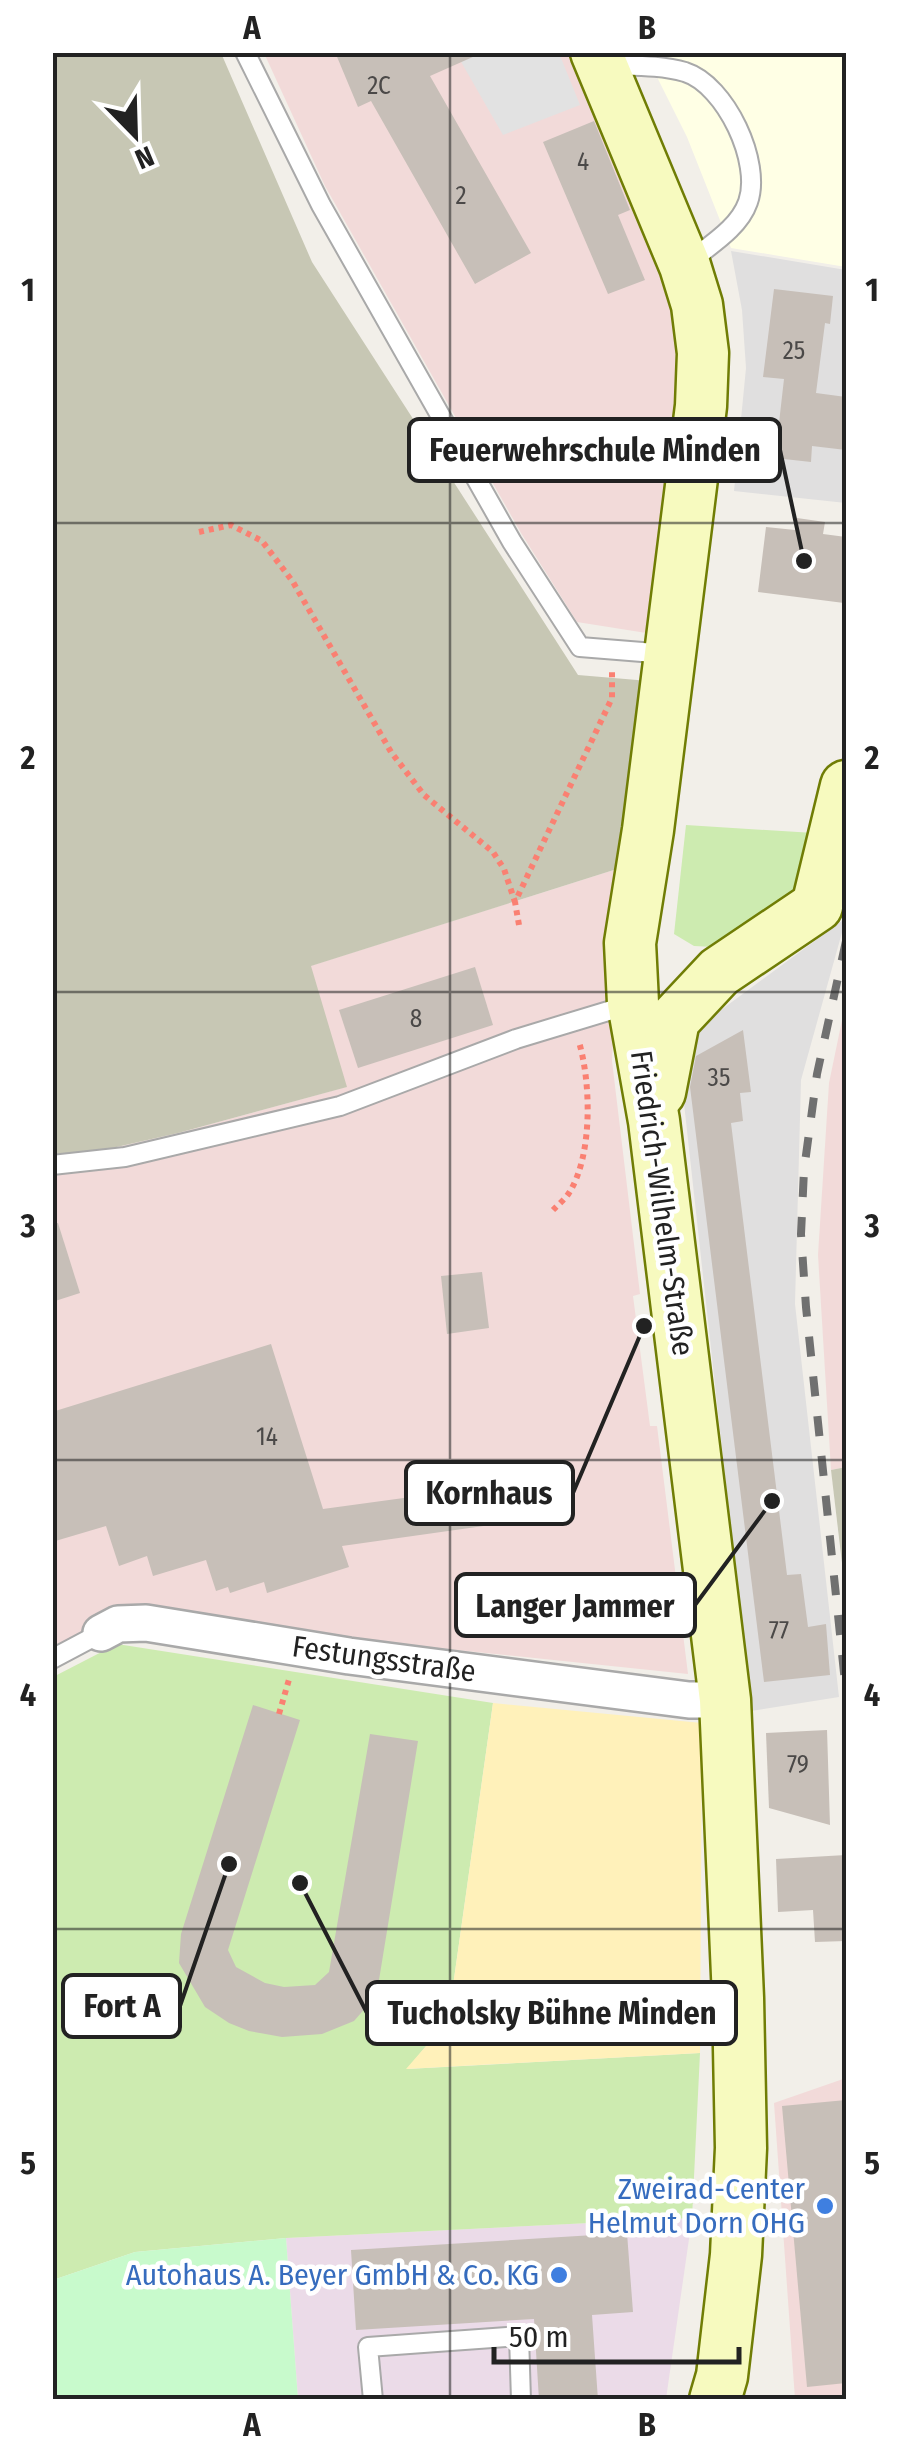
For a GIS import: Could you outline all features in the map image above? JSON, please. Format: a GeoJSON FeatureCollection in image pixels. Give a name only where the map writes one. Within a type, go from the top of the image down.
{"type":"FeatureCollection","features":[{"type":"Feature","properties":{"kind":"main road","name":"Friedrich-Wilhelm-Straße"},"geometry":{"type":"LineString","coordinates":[[598,59],[685,266],[697,304],[701,337],[700,406],[638,906],[630,943],[633,1003],[654,1121],[725,1700],[741,2148],[736,2255],[720,2392]]}},
{"type":"Feature","properties":{"kind":"main road"},"geometry":{"type":"LineString","coordinates":[[654,1121],[674,1020],[719,972],[832,898],[846,786]]}},
{"type":"Feature","properties":{"kind":"main road"},"geometry":{"type":"LineString","coordinates":[[638,906],[655,949],[668,965],[719,972]]}},
{"type":"Feature","properties":{"kind":"street","name":"Festungsstraße"},"geometry":{"type":"LineString","coordinates":[[101,1632],[118,1624],[146,1624],[349,1656],[689,1700],[725,1700]]}},
{"type":"Feature","properties":{"kind":"lane"},"geometry":{"type":"LineString","coordinates":[[246,52],[321,204],[512,542],[580,647],[668,654]]}},
{"type":"Feature","properties":{"kind":"lane"},"geometry":{"type":"LineString","coordinates":[[598,59],[686,72],[701,79],[730,111],[752,172],[749,200],[734,226],[685,266]]}},
{"type":"Feature","properties":{"kind":"lane"},"geometry":{"type":"LineString","coordinates":[[52,1165],[125,1158],[340,1106],[516,1039],[633,1003]]}},
{"type":"Feature","properties":{"kind":"lane","name":"Festungsstraße"},"geometry":{"type":"LineString","coordinates":[[52,1659],[101,1632]]}},
{"type":"Feature","properties":{"kind":"lane"},"geometry":{"type":"LineString","coordinates":[[372,2400],[368,2347],[519,2336],[522,2400]]}},
{"type":"Feature","properties":{"kind":"path"},"geometry":{"type":"LineString","coordinates":[[199,532],[231,525],[262,542],[293,582],[391,752],[424,795],[494,852],[504,869],[520,926]]}},
{"type":"Feature","properties":{"kind":"path"},"geometry":{"type":"LineString","coordinates":[[515,902],[612,698],[612,649]]}},
{"type":"Feature","properties":{"kind":"path"},"geometry":{"type":"LineString","coordinates":[[552,1210],[569,1193],[581,1164],[586,1126],[586,1066],[574,1021]]}},
{"type":"Feature","properties":{"kind":"path"},"geometry":{"type":"LineString","coordinates":[[280,1714],[285,1694]]}},
{"type":"Feature","properties":{"kind":"shaded area"},"geometry":{"type":"Polygon","coordinates":[[[52,53],[221,53],[312,262],[578,675],[649,681],[620,868],[311,966],[347,1087],[178,1133],[86,1154],[53,1156],[52,53]]]}},
{"type":"Feature","properties":{"kind":"shaded area"},"geometry":{"type":"Polygon","coordinates":[[[264,53],[587,53],[686,300],[659,635],[577,622],[521,533],[325,186],[264,53]]]}},
{"type":"Feature","properties":{"kind":"shaded area"},"geometry":{"type":"Polygon","coordinates":[[[456,53],[559,53],[580,105],[503,135],[456,53]]]}},
{"type":"Feature","properties":{"kind":"shaded area"},"geometry":{"type":"Polygon","coordinates":[[[645,53],[846,53],[846,267],[731,248],[687,137],[645,53]]]}},
{"type":"Feature","properties":{"kind":"shaded area"},"geometry":{"type":"Polygon","coordinates":[[[731,251],[846,270],[846,503],[734,491],[746,368],[742,310],[731,251]]]}},
{"type":"Feature","properties":{"kind":"shaded area"},"geometry":{"type":"Polygon","coordinates":[[[620,868],[612,1061],[640,1294],[633,1296],[650,1426],[657,1426],[688,1674],[118,1615],[53,1648],[52,1156],[86,1154],[178,1133],[346,1087],[310,966],[620,868]]]}},
{"type":"Feature","properties":{"kind":"shaded area"},"geometry":{"type":"Polygon","coordinates":[[[846,918],[801,1080],[795,1304],[839,1697],[751,1711],[680,1067],[702,1024],[846,918]]]}},
{"type":"Feature","properties":{"kind":"shaded area"},"geometry":{"type":"Polygon","coordinates":[[[846,1001],[846,1467],[831,1470],[818,1255],[829,1083],[846,1001]]]}},
{"type":"Feature","properties":{"kind":"shaded area"},"geometry":{"type":"Polygon","coordinates":[[[846,1467],[846,1597],[831,1470],[846,1467]]]}},
{"type":"Feature","properties":{"kind":"shaded area"},"geometry":{"type":"Polygon","coordinates":[[[846,2078],[846,2399],[795,2399],[774,2103],[846,2078]]]}},
{"type":"Feature","properties":{"kind":"shaded area"},"geometry":{"type":"Polygon","coordinates":[[[692,2218],[666,2399],[298,2399],[286,2238],[692,2218]]]}},
{"type":"Feature","properties":{"kind":"green space"},"geometry":{"type":"Polygon","coordinates":[[[686,825],[814,833],[797,891],[714,947],[694,946],[674,934],[686,825]]]}},
{"type":"Feature","properties":{"kind":"green space"},"geometry":{"type":"Polygon","coordinates":[[[117,1644],[493,1703],[451,2000],[433,2038],[407,2069],[700,2053],[692,2218],[286,2238],[135,2252],[53,2280],[53,1677],[117,1644]]]}},
{"type":"Feature","properties":{"kind":"green space"},"geometry":{"type":"Polygon","coordinates":[[[286,2238],[298,2399],[53,2399],[53,2280],[135,2252],[286,2238]]]}},
{"type":"Feature","properties":{"kind":"sand"},"geometry":{"type":"Polygon","coordinates":[[[493,1703],[702,1723],[700,2053],[406,2069],[433,2038],[451,2000],[493,1703]]]}},
{"type":"Feature","properties":{"kind":"building"},"geometry":{"type":"Polygon","coordinates":[[[335,52],[484,52],[430,76],[531,253],[475,284],[371,101],[358,107],[335,52]]]}},
{"type":"Feature","properties":{"kind":"building"},"geometry":{"type":"Polygon","coordinates":[[[594,121],[630,210],[618,215],[645,280],[608,294],[543,142],[594,121]]]}},
{"type":"Feature","properties":{"kind":"building"},"geometry":{"type":"Polygon","coordinates":[[[774,289],[833,296],[830,324],[825,323],[816,393],[846,397],[846,450],[812,446],[811,462],[775,458],[784,379],[763,377],[774,289]]]}},
{"type":"Feature","properties":{"kind":"building"},"geometry":{"type":"Polygon","coordinates":[[[797,518],[825,522],[823,534],[846,537],[844,603],[758,592],[766,527],[795,530],[797,518]]]}},
{"type":"Feature","properties":{"kind":"building"},"geometry":{"type":"Polygon","coordinates":[[[475,967],[493,1025],[358,1068],[339,1010],[475,967]]]}},
{"type":"Feature","properties":{"kind":"building"},"geometry":{"type":"Polygon","coordinates":[[[743,1030],[751,1092],[740,1093],[743,1121],[731,1123],[787,1575],[801,1574],[808,1627],[826,1624],[830,1675],[764,1682],[690,1087],[696,1056],[743,1030]]]}},
{"type":"Feature","properties":{"kind":"building"},"geometry":{"type":"Polygon","coordinates":[[[58,1223],[80,1293],[52,1302],[52,1224],[58,1223]]]}},
{"type":"Feature","properties":{"kind":"building"},"geometry":{"type":"Polygon","coordinates":[[[482,1272],[489,1328],[447,1334],[441,1276],[482,1272]]]}},
{"type":"Feature","properties":{"kind":"building"},"geometry":{"type":"Polygon","coordinates":[[[271,1344],[323,1509],[521,1482],[526,1520],[342,1546],[349,1567],[267,1593],[264,1582],[230,1593],[228,1587],[216,1591],[206,1560],[153,1576],[147,1556],[119,1566],[106,1526],[52,1542],[52,1412],[271,1344]]]}},
{"type":"Feature","properties":{"kind":"building"},"geometry":{"type":"Polygon","coordinates":[[[253,1705],[300,1720],[228,1950],[236,1967],[265,1983],[284,1987],[315,1985],[329,1972],[370,1734],[418,1741],[379,1980],[368,2005],[354,2021],[322,2034],[282,2037],[229,2023],[205,2007],[179,1963],[181,1934],[253,1705]]]}},
{"type":"Feature","properties":{"kind":"building"},"geometry":{"type":"Polygon","coordinates":[[[827,1730],[830,1825],[769,1808],[766,1733],[827,1730]]]}},
{"type":"Feature","properties":{"kind":"building"},"geometry":{"type":"Polygon","coordinates":[[[846,1855],[846,1941],[815,1942],[813,1910],[778,1912],[776,1859],[846,1855]]]}},
{"type":"Feature","properties":{"kind":"building"},"geometry":{"type":"Polygon","coordinates":[[[846,2100],[846,2383],[807,2387],[782,2106],[846,2100]]]}},
{"type":"Feature","properties":{"kind":"building"},"geometry":{"type":"Polygon","coordinates":[[[627,2233],[633,2312],[592,2315],[598,2400],[539,2400],[534,2319],[356,2330],[351,2250],[627,2233]]]}},
{"type":"Feature","properties":{"kind":"railway"},"geometry":{"type":"LineString","coordinates":[[846,941],[817,1074],[804,1170],[801,1234],[846,1692]]}},
{"type":"Feature","properties":{"kind":"place","name":"Feuerwehrschule Minden"},"geometry":{"type":"Point","coordinates":[804,561]}},
{"type":"Feature","properties":{"kind":"place","name":"Kornhaus"},"geometry":{"type":"Point","coordinates":[644,1326]}},
{"type":"Feature","properties":{"kind":"place","name":"Langer Jammer"},"geometry":{"type":"Point","coordinates":[772,1501]}},
{"type":"Feature","properties":{"kind":"place","name":"Fort A"},"geometry":{"type":"Point","coordinates":[229,1864]}},
{"type":"Feature","properties":{"kind":"place","name":"Tucholsky Bühne Minden"},"geometry":{"type":"Point","coordinates":[300,1883]}},
{"type":"Feature","properties":{"kind":"place","name":"Zweirad-Center Helmut Dorn OHG"},"geometry":{"type":"Point","coordinates":[825,2206]}},
{"type":"Feature","properties":{"kind":"place","name":"Autohaus A. Beyer GmbH & Co. KG"},"geometry":{"type":"Point","coordinates":[559,2275]}}]}
